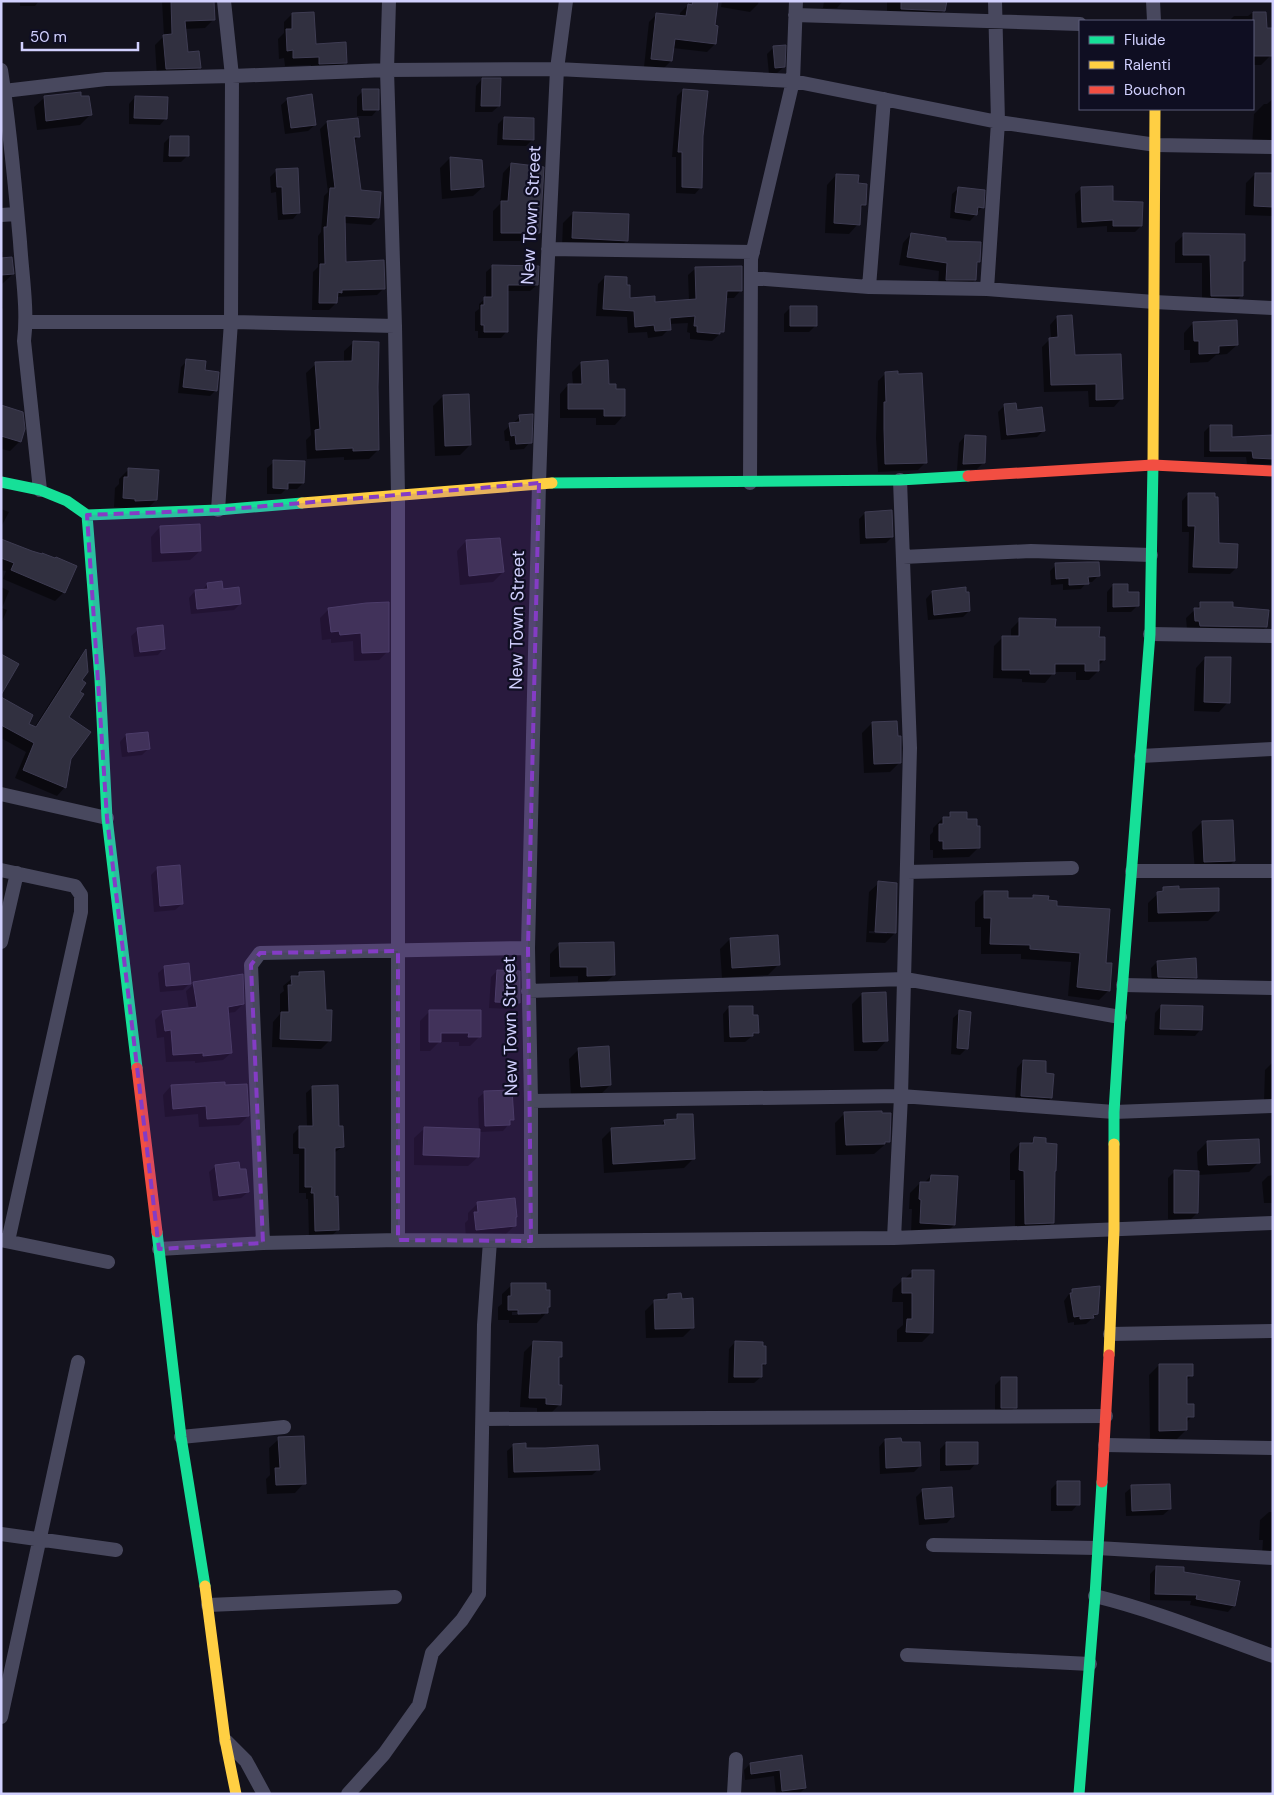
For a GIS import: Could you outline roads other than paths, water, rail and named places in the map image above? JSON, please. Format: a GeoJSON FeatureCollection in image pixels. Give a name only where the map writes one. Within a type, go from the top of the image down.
{"type":"FeatureCollection","features":[{"type":"Feature","properties":{"kind":"street"},"geometry":{"type":"LineString","coordinates":[[218,510],[231,322],[232,76],[224,1]]}},
{"type":"Feature","properties":{"kind":"street"},"geometry":{"type":"LineString","coordinates":[[390,1],[387,70],[396,326],[398,495],[398,1240]]}},
{"type":"Feature","properties":{"kind":"street","name":"New Town Street"},"geometry":{"type":"LineString","coordinates":[[531,1242],[528,948],[540,483],[548,249],[557,69],[566,1]]}},
{"type":"Feature","properties":{"kind":"street"},"geometry":{"type":"LineString","coordinates":[[987,289],[998,122],[995,1]]}},
{"type":"Feature","properties":{"kind":"street"},"geometry":{"type":"LineString","coordinates":[[1154,1],[1154,20]]}},
{"type":"Feature","properties":{"kind":"street"},"geometry":{"type":"LineString","coordinates":[[750,483],[751,259],[793,81],[795,8],[995,22],[1079,24]]}},
{"type":"Feature","properties":{"kind":"street"},"geometry":{"type":"LineString","coordinates":[[4,98],[106,79],[387,70],[557,69],[793,81],[998,122],[1156,145],[1273,147]]}},
{"type":"Feature","properties":{"kind":"street"},"geometry":{"type":"LineString","coordinates":[[1,70],[17,214],[26,322],[24,342],[40,490]]}},
{"type":"Feature","properties":{"kind":"street"},"geometry":{"type":"LineString","coordinates":[[869,287],[884,99]]}},
{"type":"Feature","properties":{"kind":"street"},"geometry":{"type":"LineString","coordinates":[[1079,1794],[1105,1446],[1114,1230],[1114,1112],[1150,634],[1155,110]]}},
{"type":"Feature","properties":{"kind":"street"},"geometry":{"type":"LineString","coordinates":[[1,215],[17,214]]}},
{"type":"Feature","properties":{"kind":"street"},"geometry":{"type":"LineString","coordinates":[[548,249],[753,252]]}},
{"type":"Feature","properties":{"kind":"street"},"geometry":{"type":"LineString","coordinates":[[751,278],[869,287],[987,289],[1154,302],[1273,308]]}},
{"type":"Feature","properties":{"kind":"street"},"geometry":{"type":"LineString","coordinates":[[26,322],[231,322],[396,326]]}},
{"type":"Feature","properties":{"kind":"street"},"geometry":{"type":"LineString","coordinates":[[1,482],[40,490],[67,501],[87,515],[218,510],[540,483],[750,483],[900,480],[1153,465],[1273,471]]}},
{"type":"Feature","properties":{"kind":"street"},"geometry":{"type":"LineString","coordinates":[[894,1238],[905,979],[910,748],[900,480]]}},
{"type":"Feature","properties":{"kind":"street"},"geometry":{"type":"LineString","coordinates":[[87,515],[100,679],[107,818],[181,1436],[208,1605],[225,1740],[236,1794]]}},
{"type":"Feature","properties":{"kind":"street"},"geometry":{"type":"LineString","coordinates":[[903,557],[1031,551],[1151,555]]}},
{"type":"Feature","properties":{"kind":"street"},"geometry":{"type":"LineString","coordinates":[[1150,634],[1273,636]]}},
{"type":"Feature","properties":{"kind":"street"},"geometry":{"type":"LineString","coordinates":[[1140,756],[1273,750]]}},
{"type":"Feature","properties":{"kind":"street"},"geometry":{"type":"LineString","coordinates":[[1,794],[107,818]]}},
{"type":"Feature","properties":{"kind":"street"},"geometry":{"type":"LineString","coordinates":[[907,872],[1072,868]]}},
{"type":"Feature","properties":{"kind":"street"},"geometry":{"type":"LineString","coordinates":[[1,870],[75,886],[81,895],[81,912],[4,1241],[108,1262]]}},
{"type":"Feature","properties":{"kind":"street"},"geometry":{"type":"LineString","coordinates":[[1132,871],[1273,871]]}},
{"type":"Feature","properties":{"kind":"street"},"geometry":{"type":"LineString","coordinates":[[1,942],[17,873]]}},
{"type":"Feature","properties":{"kind":"street"},"geometry":{"type":"LineString","coordinates":[[263,1244],[251,965],[260,953],[528,948]]}},
{"type":"Feature","properties":{"kind":"street"},"geometry":{"type":"LineString","coordinates":[[528,991],[905,979],[1120,1017]]}},
{"type":"Feature","properties":{"kind":"street"},"geometry":{"type":"LineString","coordinates":[[1123,985],[1273,988]]}},
{"type":"Feature","properties":{"kind":"street"},"geometry":{"type":"LineString","coordinates":[[530,1101],[901,1096],[1114,1112],[1273,1106]]}},
{"type":"Feature","properties":{"kind":"street"},"geometry":{"type":"LineString","coordinates":[[159,1249],[398,1240],[531,1242],[894,1238],[1273,1223]]}},
{"type":"Feature","properties":{"kind":"street"},"geometry":{"type":"LineString","coordinates":[[348,1794],[384,1754],[419,1705],[432,1653],[462,1620],[479,1594],[484,1325],[490,1241]]}},
{"type":"Feature","properties":{"kind":"street"},"geometry":{"type":"LineString","coordinates":[[1110,1334],[1273,1331]]}},
{"type":"Feature","properties":{"kind":"street"},"geometry":{"type":"LineString","coordinates":[[1,1717],[78,1362]]}},
{"type":"Feature","properties":{"kind":"street"},"geometry":{"type":"LineString","coordinates":[[483,1419],[1106,1416]]}},
{"type":"Feature","properties":{"kind":"street"},"geometry":{"type":"LineString","coordinates":[[181,1436],[284,1426]]}},
{"type":"Feature","properties":{"kind":"street"},"geometry":{"type":"LineString","coordinates":[[1105,1446],[1273,1448]]}},
{"type":"Feature","properties":{"kind":"street"},"geometry":{"type":"LineString","coordinates":[[1,1534],[116,1550]]}},
{"type":"Feature","properties":{"kind":"street"},"geometry":{"type":"LineString","coordinates":[[934,1544],[1097,1548],[1273,1558]]}},
{"type":"Feature","properties":{"kind":"street"},"geometry":{"type":"LineString","coordinates":[[1095,1596],[1129,1604],[1273,1656]]}},
{"type":"Feature","properties":{"kind":"street"},"geometry":{"type":"LineString","coordinates":[[208,1605],[395,1597]]}},
{"type":"Feature","properties":{"kind":"street"},"geometry":{"type":"LineString","coordinates":[[907,1654],[1090,1664]]}},
{"type":"Feature","properties":{"kind":"street"},"geometry":{"type":"LineString","coordinates":[[225,1740],[246,1761],[264,1794]]}},
{"type":"Feature","properties":{"kind":"street"},"geometry":{"type":"LineString","coordinates":[[734,1794],[736,1759]]}}]}
